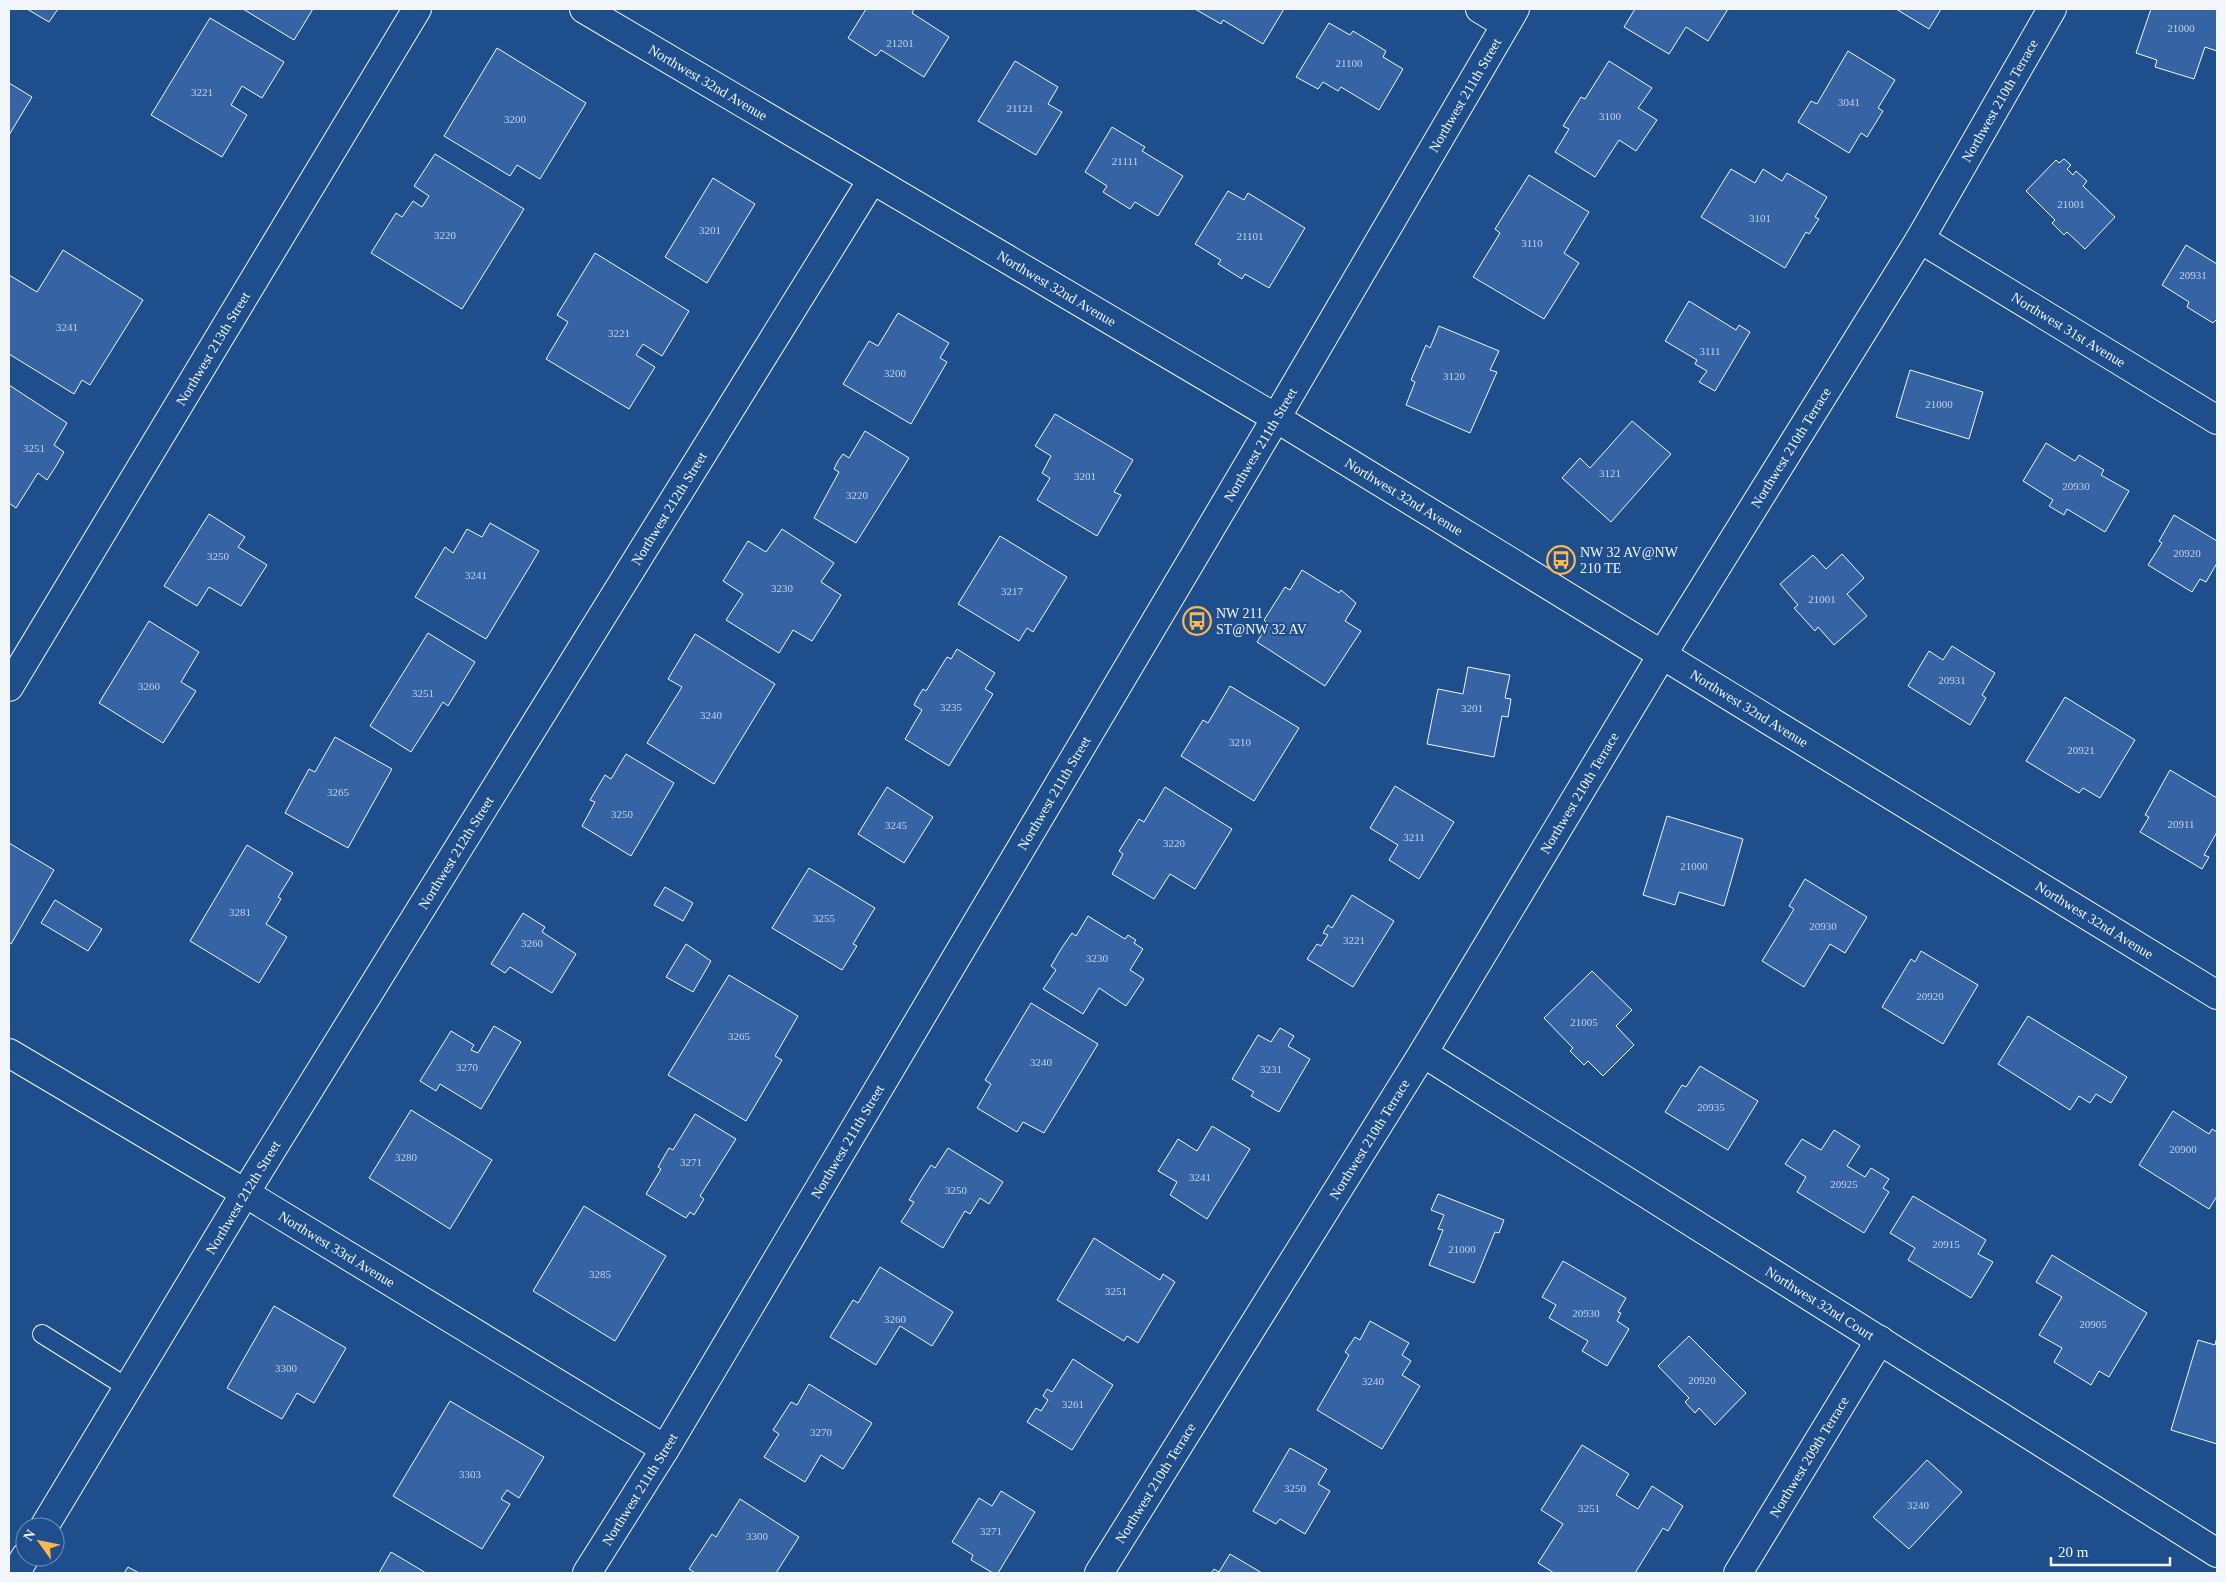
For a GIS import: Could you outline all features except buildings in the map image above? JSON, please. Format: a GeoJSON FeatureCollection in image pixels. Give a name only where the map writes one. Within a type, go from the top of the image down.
{"type":"FeatureCollection","features":[{"type":"Feature","properties":{"kind":"street","name":"Northwest 213th Street"},"geometry":{"type":"LineString","coordinates":[[9,687],[416,9]]}},
{"type":"Feature","properties":{"kind":"street","name":"Northwest 32nd Avenue"},"geometry":{"type":"LineString","coordinates":[[584,9],[1276,418],[2217,995]]}},
{"type":"Feature","properties":{"kind":"street"},"geometry":{"type":"LineString","coordinates":[[1480,9],[1510,17]]}},
{"type":"Feature","properties":{"kind":"street","name":"Northwest 210th Terrace"},"geometry":{"type":"LineString","coordinates":[[1099,1573],[1423,1052],[1662,655],[1920,239],[2052,9]]}},
{"type":"Feature","properties":{"kind":"street","name":"Northwest 211th Street"},"geometry":{"type":"LineString","coordinates":[[587,1573],[665,1448],[1276,418],[1510,17]]}},
{"type":"Feature","properties":{"kind":"street","name":"Northwest 212th Street"},"geometry":{"type":"LineString","coordinates":[[50,1517],[245,1193],[872,180]]}},
{"type":"Feature","properties":{"kind":"street","name":"Northwest 31st Avenue"},"geometry":{"type":"LineString","coordinates":[[1920,239],[2217,420]]}},
{"type":"Feature","properties":{"kind":"street","name":"Northwest 32nd Court"},"geometry":{"type":"LineString","coordinates":[[1423,1052],[2217,1553]]}},
{"type":"Feature","properties":{"kind":"street","name":"Northwest 33rd Avenue"},"geometry":{"type":"LineString","coordinates":[[9,1053],[245,1193],[665,1448]]}},
{"type":"Feature","properties":{"kind":"street","name":"Northwest 209th Terrace"},"geometry":{"type":"LineString","coordinates":[[1738,1573],[1880,1340]]}},
{"type":"Feature","properties":{"kind":"lane"},"geometry":{"type":"LineString","coordinates":[[42,1334],[128,1388]]}},
{"type":"Feature","properties":{"kind":"place","name":"NW 32 AV@NW 210 TE"},"geometry":{"type":"Point","coordinates":[1561,560]}},
{"type":"Feature","properties":{"kind":"place","name":"NW 211 ST@NW 32 AV"},"geometry":{"type":"Point","coordinates":[1197,621]}}]}
